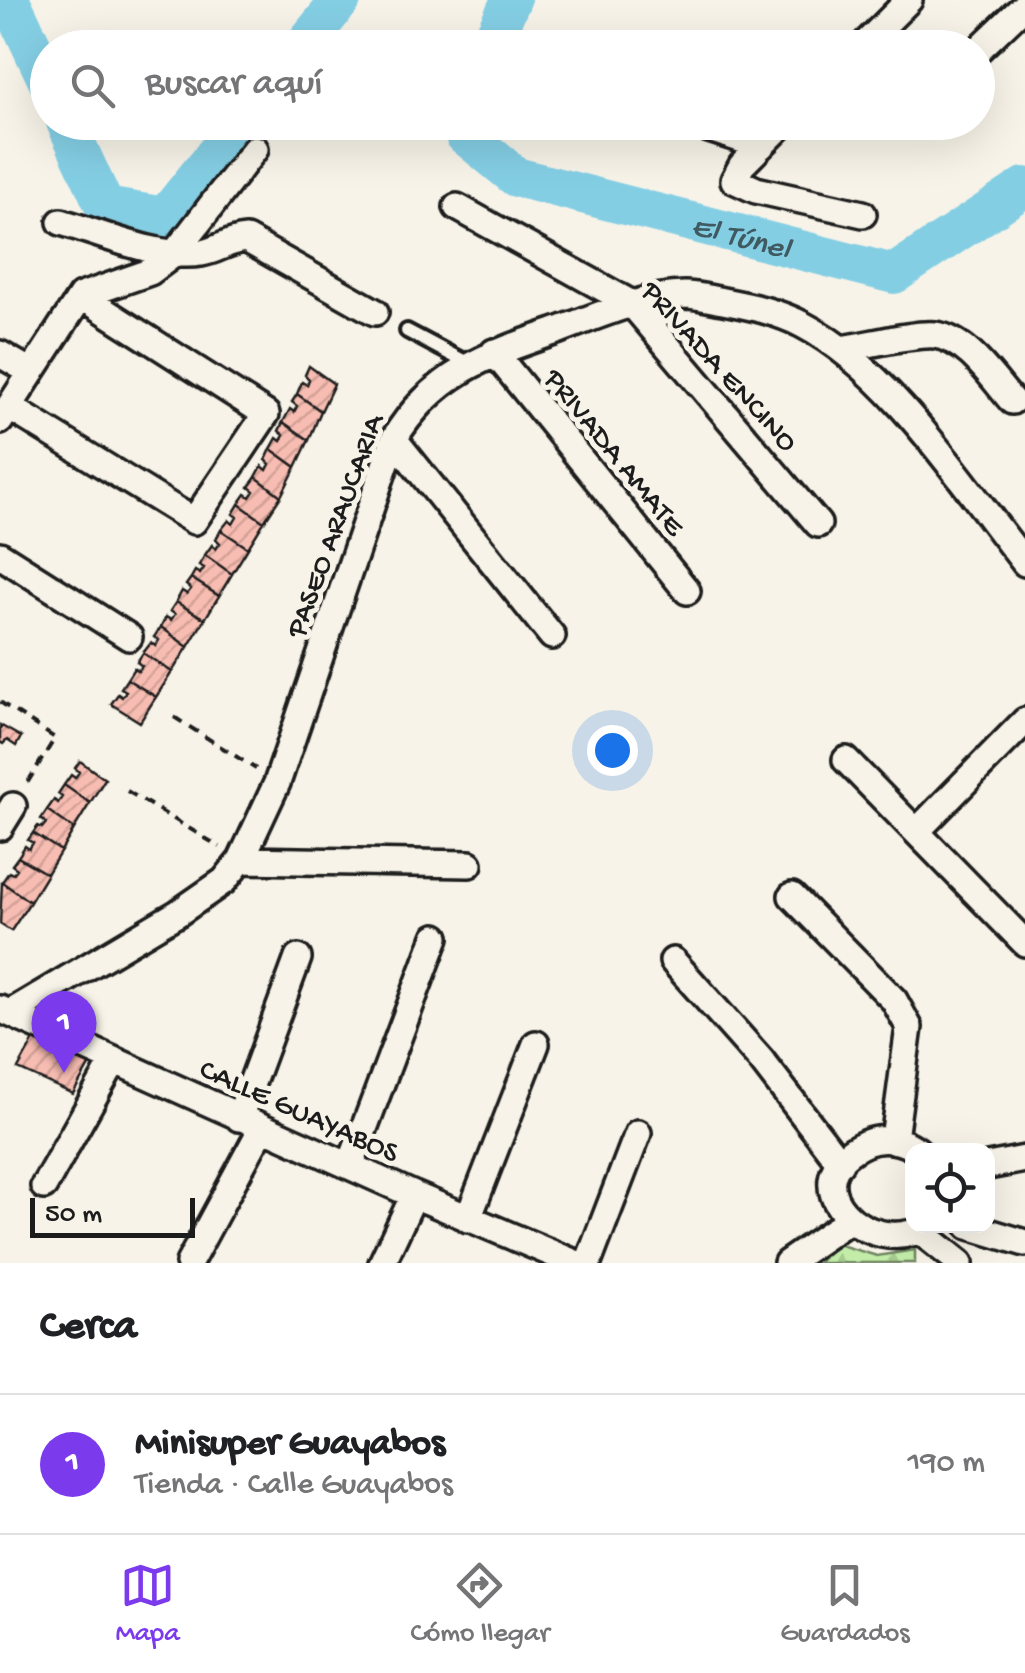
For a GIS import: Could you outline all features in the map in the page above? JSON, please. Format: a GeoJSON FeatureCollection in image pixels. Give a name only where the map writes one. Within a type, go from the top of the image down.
{"type":"FeatureCollection","features":[{"type":"Feature","properties":{"kind":"street"},"geometry":{"type":"LineString","coordinates":[[879,30],[909,0]]}},
{"type":"Feature","properties":{"kind":"street"},"geometry":{"type":"LineString","coordinates":[[995,34],[1025,6]]}},
{"type":"Feature","properties":{"kind":"street"},"geometry":{"type":"LineString","coordinates":[[743,140],[761,146]]}},
{"type":"Feature","properties":{"kind":"street"},"geometry":{"type":"LineString","coordinates":[[767,140],[742,165],[734,180],[756,190],[864,214]]}},
{"type":"Feature","properties":{"kind":"street"},"geometry":{"type":"LineString","coordinates":[[81,296],[266,414],[194,521],[5,414],[81,296],[150,272],[174,254],[255,149]]}},
{"type":"Feature","properties":{"kind":"street","name":"PRIVADA ENCINO"},"geometry":{"type":"LineString","coordinates":[[457,207],[632,304],[818,524]]}},
{"type":"Feature","properties":{"kind":"street"},"geometry":{"type":"LineString","coordinates":[[61,222],[174,254],[204,253],[231,240],[246,239],[375,312]]}},
{"type":"Feature","properties":{"kind":"street","name":"PASEO ARAUCARIA"},"geometry":{"type":"LineString","coordinates":[[241,860],[276,782],[394,439],[411,410],[442,382],[494,352],[632,304],[686,295],[750,306],[802,324],[840,349],[898,402],[1025,563]]}},
{"type":"Feature","properties":{"kind":"street"},"geometry":{"type":"LineString","coordinates":[[840,349],[934,335],[955,343],[973,358],[1012,401]]}},
{"type":"Feature","properties":{"kind":"street","name":"PRIVADA AMATE"},"geometry":{"type":"LineString","coordinates":[[494,352],[688,591]]}},
{"type":"Feature","properties":{"kind":"street"},"geometry":{"type":"LineString","coordinates":[[0,354],[31,372]]}},
{"type":"Feature","properties":{"kind":"street"},"geometry":{"type":"LineString","coordinates":[[394,439],[552,636]]}},
{"type":"Feature","properties":{"kind":"street"},"geometry":{"type":"LineString","coordinates":[[0,555],[129,637]]}},
{"type":"Feature","properties":{"kind":"street"},"geometry":{"type":"LineString","coordinates":[[917,831],[1025,721]]}},
{"type":"Feature","properties":{"kind":"street"},"geometry":{"type":"LineString","coordinates":[[846,760],[1025,943]]}},
{"type":"Feature","properties":{"kind":"street"},"geometry":{"type":"LineString","coordinates":[[5,1011],[178,913],[224,881],[241,860],[469,864]]}},
{"type":"Feature","properties":{"kind":"street"},"geometry":{"type":"LineString","coordinates":[[792,896],[894,1000],[909,1027],[906,1143]]}},
{"type":"Feature","properties":{"kind":"street"},"geometry":{"type":"LineString","coordinates":[[350,1166],[436,937]]}},
{"type":"Feature","properties":{"kind":"street"},"geometry":{"type":"LineString","coordinates":[[189,1263],[250,1123],[298,958]]}},
{"type":"Feature","properties":{"kind":"street"},"geometry":{"type":"LineString","coordinates":[[673,961],[760,1060],[840,1163]]}},
{"type":"Feature","properties":{"kind":"street","name":"CALLE GUAYABOS"},"geometry":{"type":"LineString","coordinates":[[5,1011],[250,1123],[575,1263]]}},
{"type":"Feature","properties":{"kind":"street"},"geometry":{"type":"LineString","coordinates":[[468,1219],[536,1044]]}},
{"type":"Feature","properties":{"kind":"street"},"geometry":{"type":"LineString","coordinates":[[44,1186],[114,1061]]}},
{"type":"Feature","properties":{"kind":"street"},"geometry":{"type":"LineString","coordinates":[[588,1263],[638,1133]]}},
{"type":"Feature","properties":{"kind":"street"},"geometry":{"type":"LineString","coordinates":[[905,1145],[873,1140],[864,1144],[840,1163],[832,1181],[832,1200],[842,1225],[861,1240],[876,1245],[902,1243],[918,1233]]}},
{"type":"Feature","properties":{"kind":"street"},"geometry":{"type":"LineString","coordinates":[[995,1164],[1025,1158]]}},
{"type":"Feature","properties":{"kind":"street"},"geometry":{"type":"LineString","coordinates":[[382,1263],[414,1195]]}},
{"type":"Feature","properties":{"kind":"street"},"geometry":{"type":"LineString","coordinates":[[788,1263],[842,1225]]}},
{"type":"Feature","properties":{"kind":"street"},"geometry":{"type":"LineString","coordinates":[[928,1233],[953,1258]]}},
{"type":"Feature","properties":{"kind":"street"},"geometry":{"type":"LineString","coordinates":[[953,1258],[959,1233]]}},
{"type":"Feature","properties":{"kind":"street"},"geometry":{"type":"LineString","coordinates":[[992,1233],[1025,1243]]}},
{"type":"Feature","properties":{"kind":"lane"},"geometry":{"type":"LineString","coordinates":[[407,331],[471,365]]}},
{"type":"Feature","properties":{"kind":"path"},"geometry":{"type":"LineString","coordinates":[[0,702],[56,738],[6,816]]}},
{"type":"Feature","properties":{"kind":"path"},"geometry":{"type":"LineString","coordinates":[[174,718],[265,775]]}},
{"type":"Feature","properties":{"kind":"path"},"geometry":{"type":"LineString","coordinates":[[127,792],[241,860]]}},
{"type":"Feature","properties":{"kind":"green space"},"geometry":{"type":"Polygon","coordinates":[[[837,1244],[877,1256],[915,1250],[915,1263],[818,1263],[837,1244]]]}},
{"type":"Feature","properties":{"kind":"building"},"geometry":{"type":"Polygon","coordinates":[[[309,366],[334,384],[321,411],[297,394],[302,382],[307,385],[309,379],[305,375],[309,366]]]}},
{"type":"Feature","properties":{"kind":"building"},"geometry":{"type":"Polygon","coordinates":[[[297,394],[321,411],[309,440],[283,422],[290,409],[294,412],[297,406],[292,402],[297,394]]]}},
{"type":"Feature","properties":{"kind":"building"},"geometry":{"type":"Polygon","coordinates":[[[283,422],[309,440],[296,467],[271,449],[277,438],[281,441],[284,435],[279,431],[283,422]]]}},
{"type":"Feature","properties":{"kind":"building"},"geometry":{"type":"Polygon","coordinates":[[[271,449],[296,467],[281,496],[256,477],[262,466],[267,470],[271,449]]]}},
{"type":"Feature","properties":{"kind":"building"},"geometry":{"type":"Polygon","coordinates":[[[256,477],[281,496],[264,522],[239,504],[254,491],[249,487],[256,477]]]}},
{"type":"Feature","properties":{"kind":"building"},"geometry":{"type":"Polygon","coordinates":[[[239,504],[264,522],[248,548],[221,530],[229,520],[233,524],[239,504]]]}},
{"type":"Feature","properties":{"kind":"building"},"geometry":{"type":"Polygon","coordinates":[[[221,530],[248,548],[232,574],[205,555],[212,545],[216,549],[220,543],[216,539],[221,530]]]}},
{"type":"Feature","properties":{"kind":"building"},"geometry":{"type":"Polygon","coordinates":[[[205,555],[232,574],[219,596],[191,578],[195,571],[200,574],[204,568],[199,565],[205,555]]]}},
{"type":"Feature","properties":{"kind":"building"},"geometry":{"type":"Polygon","coordinates":[[[191,578],[219,596],[205,619],[176,602],[182,591],[187,594],[191,589],[186,585],[191,578]]]}},
{"type":"Feature","properties":{"kind":"building"},"geometry":{"type":"Polygon","coordinates":[[[176,602],[205,619],[188,647],[161,627],[166,617],[171,620],[175,614],[170,611],[176,602]]]}},
{"type":"Feature","properties":{"kind":"building"},"geometry":{"type":"Polygon","coordinates":[[[161,627],[188,647],[172,672],[143,653],[151,643],[156,646],[159,640],[154,637],[161,627]]]}},
{"type":"Feature","properties":{"kind":"building"},"geometry":{"type":"Polygon","coordinates":[[[143,653],[172,672],[156,697],[127,679],[134,668],[138,671],[142,666],[137,662],[143,653]]]}},
{"type":"Feature","properties":{"kind":"building"},"geometry":{"type":"Polygon","coordinates":[[[127,679],[156,697],[140,722],[111,704],[126,691],[121,688],[127,679]]]}},
{"type":"Feature","properties":{"kind":"building"},"geometry":{"type":"Polygon","coordinates":[[[0,725],[21,737],[16,746],[7,740],[0,742],[0,725]]]}},
{"type":"Feature","properties":{"kind":"building"},"geometry":{"type":"Polygon","coordinates":[[[80,761],[105,779],[90,803],[64,785],[79,772],[75,768],[80,761]]]}},
{"type":"Feature","properties":{"kind":"building"},"geometry":{"type":"Polygon","coordinates":[[[64,785],[90,803],[74,829],[47,810],[54,800],[58,803],[64,785]]]}},
{"type":"Feature","properties":{"kind":"building"},"geometry":{"type":"Polygon","coordinates":[[[47,810],[74,829],[61,851],[33,833],[46,823],[41,819],[47,810]]]}},
{"type":"Feature","properties":{"kind":"building"},"geometry":{"type":"Polygon","coordinates":[[[33,833],[61,851],[47,874],[18,857],[25,846],[29,849],[33,843],[28,840],[33,833]]]}},
{"type":"Feature","properties":{"kind":"building"},"geometry":{"type":"Polygon","coordinates":[[[18,857],[47,874],[30,902],[2,882],[17,869],[12,865],[18,857]]]}},
{"type":"Feature","properties":{"kind":"building"},"geometry":{"type":"Polygon","coordinates":[[[2,882],[30,902],[11,931],[0,924],[2,882]]]}},
{"type":"Feature","properties":{"kind":"building"},"geometry":{"type":"Polygon","coordinates":[[[35,1038],[90,1064],[73,1094],[18,1069],[35,1038]]]}},
{"type":"Feature","properties":{"kind":"waterway","name":"El Túnel"},"geometry":{"type":"LineString","coordinates":[[10,0],[30,43]]}},
{"type":"Feature","properties":{"kind":"waterway","name":"El Túnel"},"geometry":{"type":"LineString","coordinates":[[317,30],[341,0]]}},
{"type":"Feature","properties":{"kind":"waterway","name":"El Túnel"},"geometry":{"type":"LineString","coordinates":[[497,30],[511,0]]}},
{"type":"Feature","properties":{"kind":"waterway","name":"El Túnel"},"geometry":{"type":"LineString","coordinates":[[74,140],[105,207],[165,217],[227,140]]}},
{"type":"Feature","properties":{"kind":"waterway","name":"El Túnel"},"geometry":{"type":"LineString","coordinates":[[471,140],[516,177],[894,274],[1025,187]]}},
{"type":"Feature","properties":{"kind":"place","name":"Minisuper Guayabos"},"geometry":{"type":"Point","coordinates":[64,1073]}}]}
